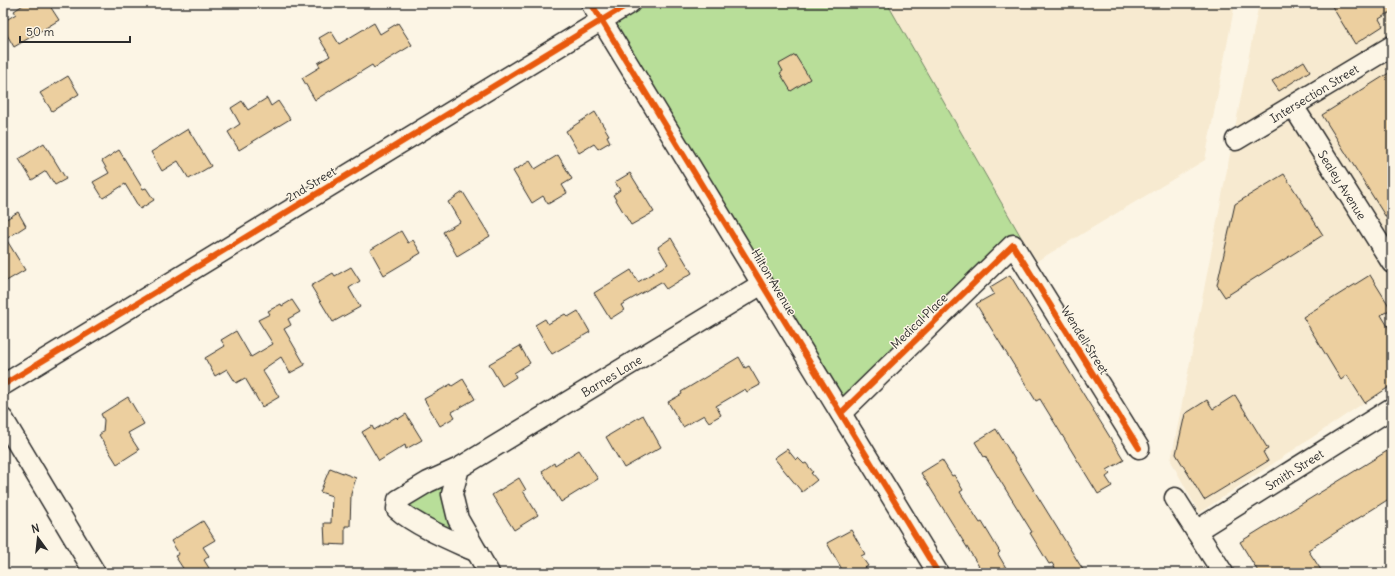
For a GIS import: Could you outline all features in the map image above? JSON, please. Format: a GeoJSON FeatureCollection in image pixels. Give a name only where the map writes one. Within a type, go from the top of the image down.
{"type":"FeatureCollection","features":[{"type":"Feature","properties":{"kind":"street","name":"Hilton Avenue"},"geometry":{"type":"LineString","coordinates":[[591,3],[938,573]]}},
{"type":"Feature","properties":{"kind":"street","name":"2nd Street"},"geometry":{"type":"LineString","coordinates":[[3,385],[630,3]]}},
{"type":"Feature","properties":{"kind":"street","name":"Intersection Street"},"geometry":{"type":"LineString","coordinates":[[1236,140],[1392,46]]}},
{"type":"Feature","properties":{"kind":"street","name":"Sealey Avenue"},"geometry":{"type":"LineString","coordinates":[[1293,106],[1392,263]]}},
{"type":"Feature","properties":{"kind":"street","name":"Medical Place"},"geometry":{"type":"LineString","coordinates":[[841,413],[1013,245]]}},
{"type":"Feature","properties":{"kind":"street","name":"Wendell Street"},"geometry":{"type":"LineString","coordinates":[[1013,245],[1139,448]]}},
{"type":"Feature","properties":{"kind":"street","name":"Barnes Lane"},"geometry":{"type":"LineString","coordinates":[[477,552],[404,515],[397,509],[398,500],[428,482],[459,468],[762,284]]}},
{"type":"Feature","properties":{"kind":"street","name":"Smith Street"},"geometry":{"type":"LineString","coordinates":[[1196,531],[1392,408]]}},
{"type":"Feature","properties":{"kind":"street"},"geometry":{"type":"LineString","coordinates":[[3,419],[95,573]]}},
{"type":"Feature","properties":{"kind":"street"},"geometry":{"type":"LineString","coordinates":[[459,468],[452,494],[458,519],[489,573]]}},
{"type":"Feature","properties":{"kind":"street"},"geometry":{"type":"LineString","coordinates":[[1175,498],[1223,573]]}},
{"type":"Feature","properties":{"kind":"shaded area"},"geometry":{"type":"Polygon","coordinates":[[[887,3],[1235,3],[1205,160],[1037,261],[1021,237],[887,3]]]}},
{"type":"Feature","properties":{"kind":"shaded area"},"geometry":{"type":"Polygon","coordinates":[[[1259,3],[1392,3],[1392,384],[1199,513],[1171,461],[1259,3]]]}},
{"type":"Feature","properties":{"kind":"green space"},"geometry":{"type":"Polygon","coordinates":[[[630,3],[887,3],[1021,237],[841,413],[605,18],[630,3]]]}},
{"type":"Feature","properties":{"kind":"green space"},"geometry":{"type":"Polygon","coordinates":[[[459,468],[452,494],[477,552],[398,500],[459,468]]]}},
{"type":"Feature","properties":{"kind":"building"},"geometry":{"type":"Polygon","coordinates":[[[26,3],[48,3],[59,20],[14,47],[3,28],[3,22],[16,14],[14,11],[26,3]]]}},
{"type":"Feature","properties":{"kind":"building"},"geometry":{"type":"Polygon","coordinates":[[[1330,3],[1392,3],[1392,11],[1379,19],[1383,26],[1355,44],[1330,3]]]}},
{"type":"Feature","properties":{"kind":"building"},"geometry":{"type":"Polygon","coordinates":[[[374,23],[380,34],[398,23],[412,45],[374,68],[372,65],[315,100],[302,78],[320,67],[318,63],[330,56],[319,38],[331,31],[339,44],[374,23]]]}},
{"type":"Feature","properties":{"kind":"building"},"geometry":{"type":"Polygon","coordinates":[[[795,55],[810,79],[791,91],[780,73],[783,71],[779,64],[795,55]]]}},
{"type":"Feature","properties":{"kind":"building"},"geometry":{"type":"Polygon","coordinates":[[[1304,61],[1310,71],[1279,91],[1272,81],[1304,61]]]}},
{"type":"Feature","properties":{"kind":"building"},"geometry":{"type":"Polygon","coordinates":[[[1392,71],[1392,227],[1322,115],[1392,71]]]}},
{"type":"Feature","properties":{"kind":"building"},"geometry":{"type":"Polygon","coordinates":[[[68,76],[79,94],[52,111],[40,93],[68,76]]]}},
{"type":"Feature","properties":{"kind":"building"},"geometry":{"type":"Polygon","coordinates":[[[267,98],[271,106],[278,101],[290,119],[239,150],[228,132],[240,124],[231,108],[242,101],[248,110],[267,98]]]}},
{"type":"Feature","properties":{"kind":"building"},"geometry":{"type":"Polygon","coordinates":[[[595,112],[609,135],[607,136],[610,142],[598,149],[594,144],[579,153],[566,131],[595,112]]]}},
{"type":"Feature","properties":{"kind":"building"},"geometry":{"type":"Polygon","coordinates":[[[188,129],[211,166],[189,179],[178,161],[162,171],[151,152],[188,129]]]}},
{"type":"Feature","properties":{"kind":"building"},"geometry":{"type":"Polygon","coordinates":[[[44,143],[66,179],[55,185],[46,171],[32,180],[19,159],[44,143]]]}},
{"type":"Feature","properties":{"kind":"building"},"geometry":{"type":"Polygon","coordinates":[[[119,150],[143,189],[146,188],[154,200],[140,209],[125,184],[103,198],[93,182],[109,173],[102,161],[119,150]]]}},
{"type":"Feature","properties":{"kind":"building"},"geometry":{"type":"Polygon","coordinates":[[[558,155],[572,179],[562,185],[567,193],[548,204],[543,196],[532,203],[513,171],[530,161],[535,169],[558,155]]]}},
{"type":"Feature","properties":{"kind":"building"},"geometry":{"type":"Polygon","coordinates":[[[630,173],[654,212],[631,225],[613,195],[620,190],[615,182],[630,173]]]}},
{"type":"Feature","properties":{"kind":"building"},"geometry":{"type":"Polygon","coordinates":[[[1284,174],[1323,235],[1225,297],[1217,285],[1235,204],[1284,174]]]}},
{"type":"Feature","properties":{"kind":"building"},"geometry":{"type":"Polygon","coordinates":[[[463,192],[490,236],[457,256],[443,232],[460,222],[448,202],[463,192]]]}},
{"type":"Feature","properties":{"kind":"building"},"geometry":{"type":"Polygon","coordinates":[[[18,212],[26,226],[6,239],[25,270],[3,283],[3,221],[18,212]]]}},
{"type":"Feature","properties":{"kind":"building"},"geometry":{"type":"Polygon","coordinates":[[[401,231],[408,243],[413,240],[421,253],[384,275],[370,250],[401,231]]]}},
{"type":"Feature","properties":{"kind":"building"},"geometry":{"type":"Polygon","coordinates":[[[671,238],[692,273],[666,289],[661,282],[621,305],[624,310],[610,319],[594,293],[631,270],[638,282],[668,264],[658,247],[671,238]]]}},
{"type":"Feature","properties":{"kind":"building"},"geometry":{"type":"Polygon","coordinates":[[[351,267],[360,281],[349,288],[360,307],[333,322],[311,286],[333,273],[335,276],[351,267]]]}},
{"type":"Feature","properties":{"kind":"building"},"geometry":{"type":"Polygon","coordinates":[[[1010,275],[1124,460],[1107,470],[1110,474],[1106,477],[1112,486],[1098,494],[1040,399],[1036,401],[976,304],[994,294],[990,287],[1010,275]]]}},
{"type":"Feature","properties":{"kind":"building"},"geometry":{"type":"Polygon","coordinates":[[[1370,275],[1391,309],[1381,315],[1392,333],[1392,385],[1365,403],[1347,375],[1341,380],[1303,317],[1370,275]]]}},
{"type":"Feature","properties":{"kind":"building"},"geometry":{"type":"Polygon","coordinates":[[[292,300],[300,312],[288,319],[291,325],[284,329],[305,365],[290,373],[281,357],[262,370],[279,397],[262,407],[245,378],[236,383],[227,369],[215,376],[205,358],[225,346],[221,340],[236,331],[251,357],[273,344],[258,320],[270,314],[268,311],[281,304],[282,306],[292,300]]]}},
{"type":"Feature","properties":{"kind":"building"},"geometry":{"type":"Polygon","coordinates":[[[578,311],[590,332],[552,354],[535,325],[545,319],[548,324],[565,314],[568,317],[578,311]]]}},
{"type":"Feature","properties":{"kind":"building"},"geometry":{"type":"Polygon","coordinates":[[[520,346],[530,363],[514,373],[516,377],[502,386],[489,364],[520,346]]]}},
{"type":"Feature","properties":{"kind":"building"},"geometry":{"type":"Polygon","coordinates":[[[739,357],[745,368],[749,366],[760,385],[747,392],[745,389],[716,406],[721,415],[709,422],[704,415],[683,427],[668,402],[682,394],[681,392],[739,357]]]}},
{"type":"Feature","properties":{"kind":"building"},"geometry":{"type":"Polygon","coordinates":[[[463,379],[475,399],[452,412],[455,417],[440,426],[424,399],[451,384],[452,386],[463,379]]]}},
{"type":"Feature","properties":{"kind":"building"},"geometry":{"type":"Polygon","coordinates":[[[1235,395],[1268,449],[1263,452],[1268,461],[1204,500],[1176,454],[1185,414],[1207,400],[1213,409],[1235,395]]]}},
{"type":"Feature","properties":{"kind":"building"},"geometry":{"type":"Polygon","coordinates":[[[128,397],[144,424],[128,433],[139,450],[117,464],[99,435],[103,432],[104,420],[101,414],[128,397]]]}},
{"type":"Feature","properties":{"kind":"building"},"geometry":{"type":"Polygon","coordinates":[[[406,414],[422,440],[406,449],[405,445],[379,461],[362,432],[372,426],[374,430],[396,417],[398,419],[406,414]]]}},
{"type":"Feature","properties":{"kind":"building"},"geometry":{"type":"Polygon","coordinates":[[[643,415],[661,447],[624,468],[606,437],[643,415]]]}},
{"type":"Feature","properties":{"kind":"building"},"geometry":{"type":"Polygon","coordinates":[[[996,429],[1085,573],[1058,573],[1052,563],[1049,564],[1030,533],[1032,532],[975,442],[996,429]]]}},
{"type":"Feature","properties":{"kind":"building"},"geometry":{"type":"Polygon","coordinates":[[[1392,448],[1392,497],[1308,550],[1323,573],[1259,573],[1240,542],[1392,448]]]}},
{"type":"Feature","properties":{"kind":"building"},"geometry":{"type":"Polygon","coordinates":[[[787,449],[796,460],[798,458],[804,464],[806,463],[813,472],[811,473],[817,480],[802,492],[774,458],[787,449]]]}},
{"type":"Feature","properties":{"kind":"building"},"geometry":{"type":"Polygon","coordinates":[[[579,450],[598,479],[561,502],[542,471],[579,450]]]}},
{"type":"Feature","properties":{"kind":"building"},"geometry":{"type":"Polygon","coordinates":[[[942,460],[952,476],[954,475],[963,490],[960,492],[980,523],[982,522],[1000,552],[998,554],[1009,573],[983,573],[921,473],[942,460]]]}},
{"type":"Feature","properties":{"kind":"building"},"geometry":{"type":"Polygon","coordinates":[[[330,468],[356,478],[351,494],[350,526],[345,526],[345,545],[325,544],[324,523],[331,523],[332,496],[320,492],[330,468]]]}},
{"type":"Feature","properties":{"kind":"building"},"geometry":{"type":"Polygon","coordinates":[[[519,478],[526,490],[523,491],[538,515],[514,530],[492,495],[519,478]]]}},
{"type":"Feature","properties":{"kind":"building"},"geometry":{"type":"Polygon","coordinates":[[[203,521],[215,540],[203,547],[209,556],[204,560],[212,573],[186,573],[175,556],[179,554],[171,541],[203,521]]]}},
{"type":"Feature","properties":{"kind":"building"},"geometry":{"type":"Polygon","coordinates":[[[851,530],[865,554],[861,556],[868,566],[856,573],[844,573],[827,543],[851,530]]]}},
{"type":"Feature","properties":{"kind":"cycle path"},"geometry":{"type":"LineString","coordinates":[[591,3],[938,573]]}},
{"type":"Feature","properties":{"kind":"cycle path"},"geometry":{"type":"LineString","coordinates":[[3,385],[630,3]]}},
{"type":"Feature","properties":{"kind":"cycle path"},"geometry":{"type":"LineString","coordinates":[[841,413],[1013,245],[1139,448]]}}]}
